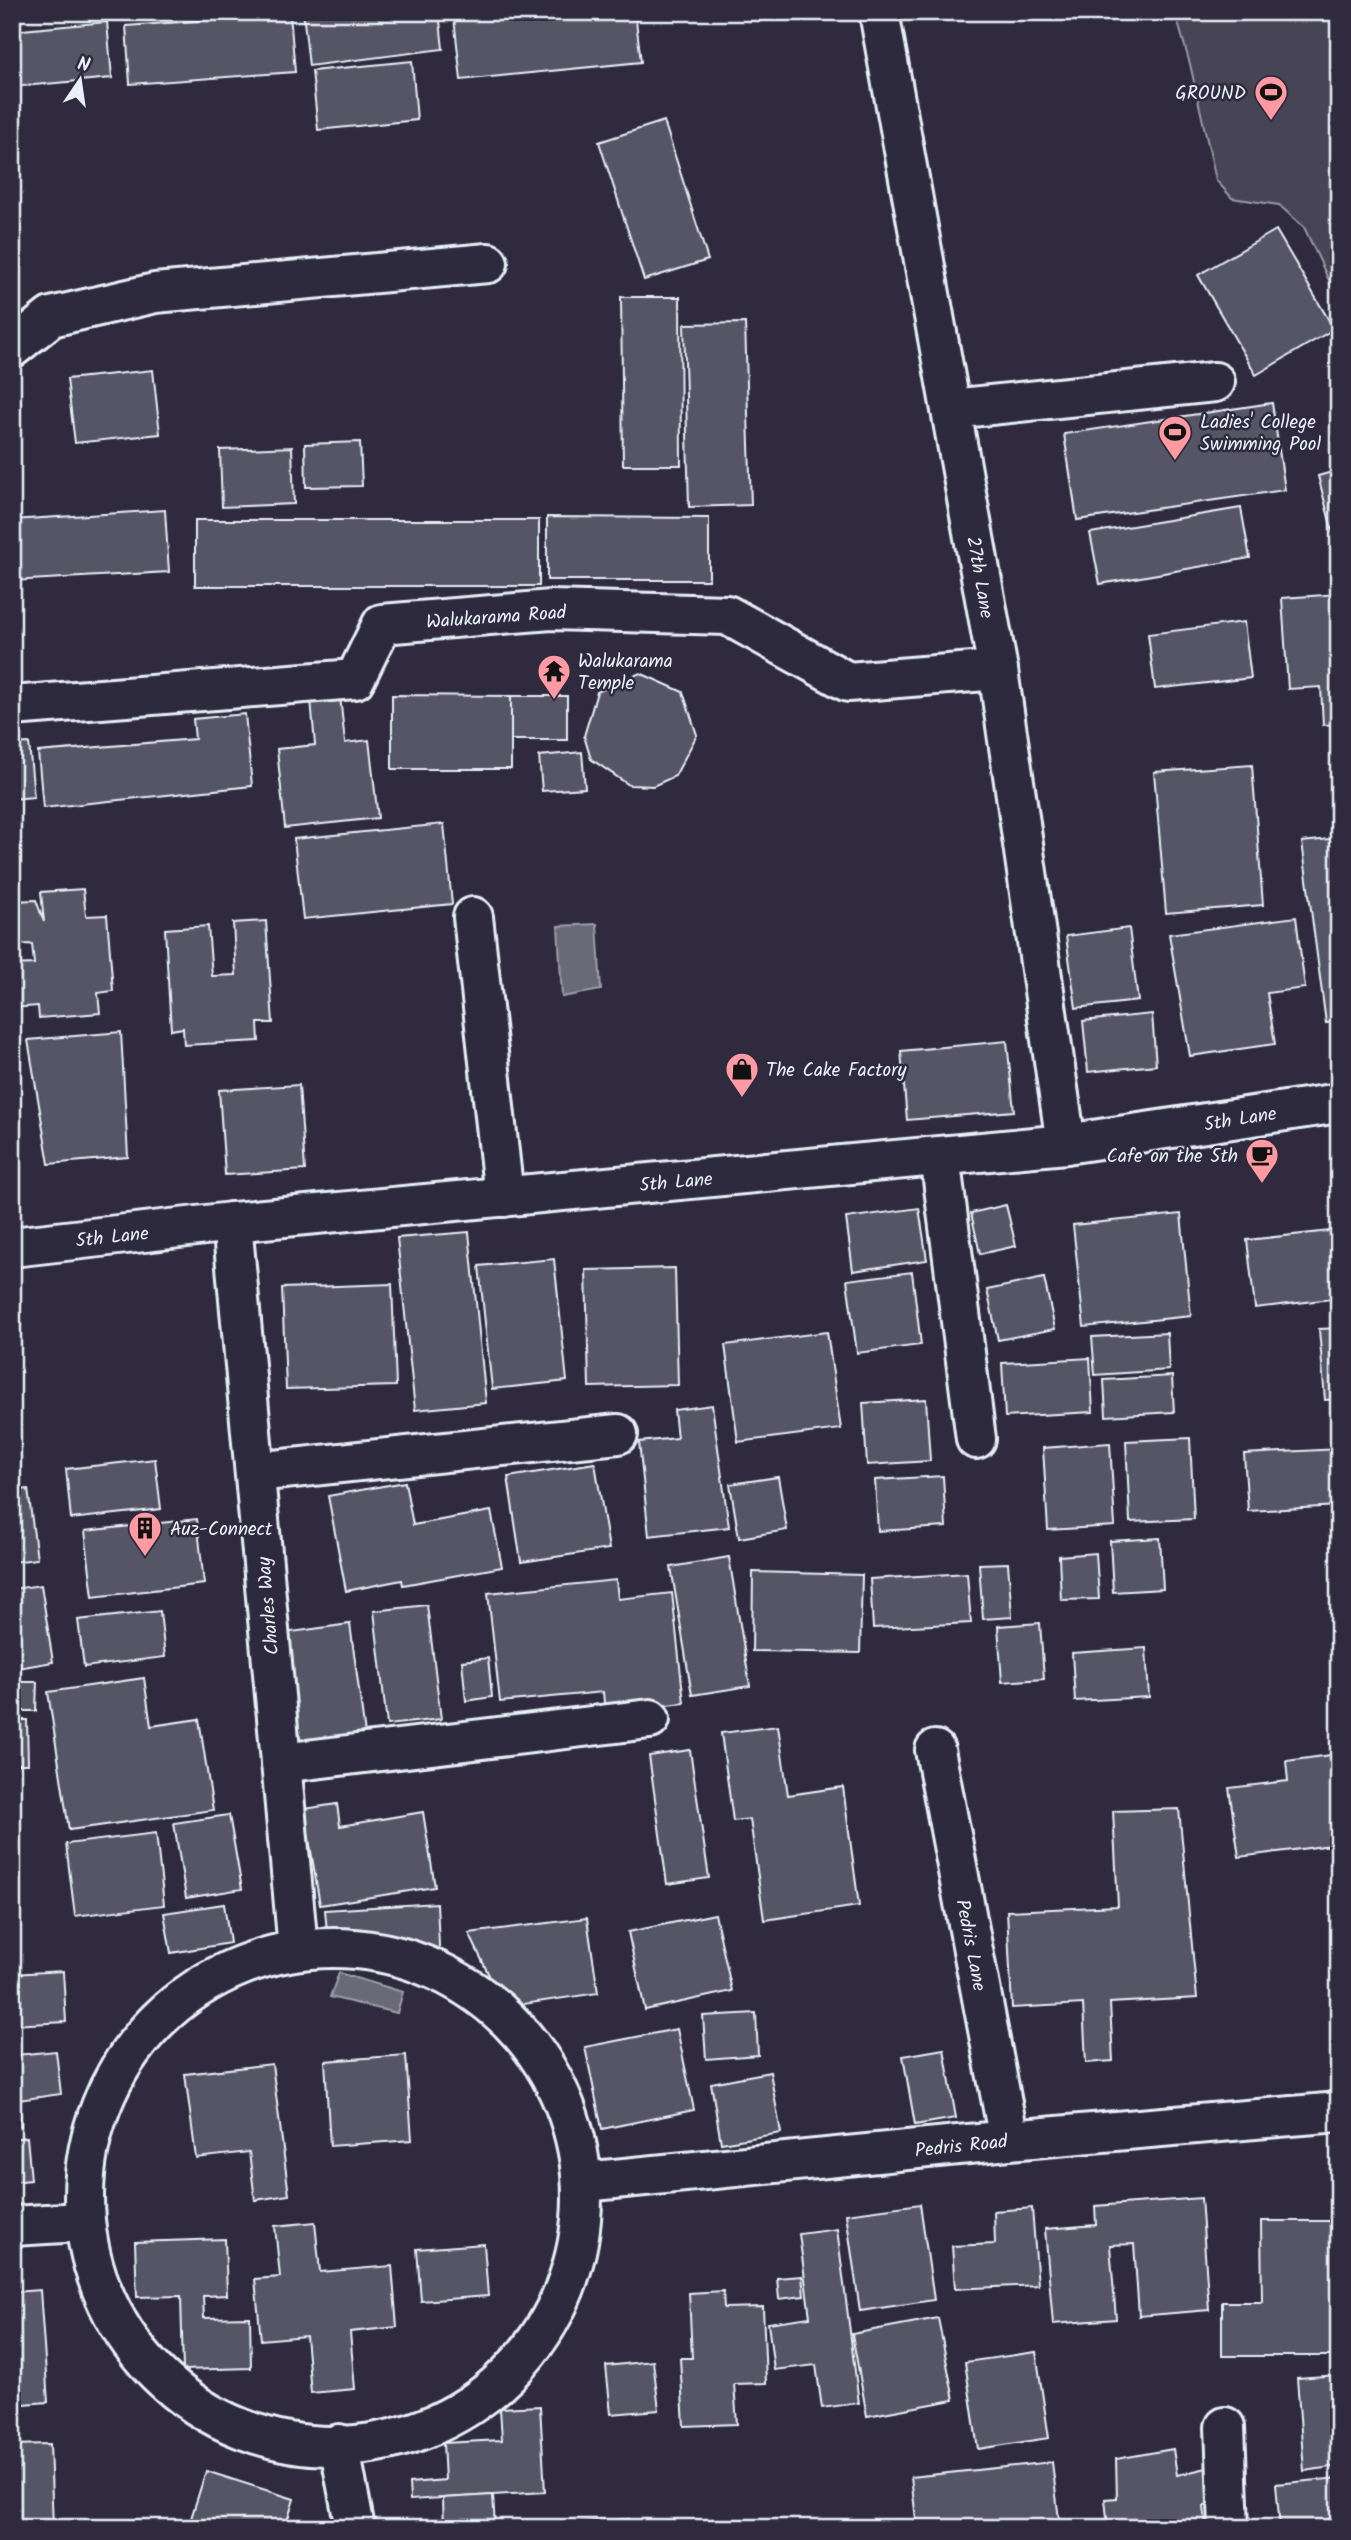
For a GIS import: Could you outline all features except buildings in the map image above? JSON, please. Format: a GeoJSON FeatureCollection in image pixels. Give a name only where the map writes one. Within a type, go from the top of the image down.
{"type":"FeatureCollection","features":[{"type":"Feature","properties":{"kind":"street","name":"27th Lane"},"geometry":{"type":"LineString","coordinates":[[879,12],[998,670],[1066,1144]]}},
{"type":"Feature","properties":{"kind":"street"},"geometry":{"type":"LineString","coordinates":[[12,348],[51,317],[155,293],[488,263]]}},
{"type":"Feature","properties":{"kind":"street"},"geometry":{"type":"LineString","coordinates":[[951,409],[1215,382]]}},
{"type":"Feature","properties":{"kind":"street","name":"Walukarama Road"},"geometry":{"type":"LineString","coordinates":[[12,706],[355,679],[382,624],[551,610],[727,615],[848,682],[998,670]]}},
{"type":"Feature","properties":{"kind":"street"},"geometry":{"type":"LineString","coordinates":[[473,917],[504,1197]]}},
{"type":"Feature","properties":{"kind":"street","name":"5th Lane"},"geometry":{"type":"LineString","coordinates":[[12,1247],[232,1222],[1066,1144],[1339,1103]]}},
{"type":"Feature","properties":{"kind":"street"},"geometry":{"type":"LineString","coordinates":[[940,1156],[976,1439]]}},
{"type":"Feature","properties":{"kind":"street","name":"Charles Way"},"geometry":{"type":"LineString","coordinates":[[232,1222],[298,1949]]}},
{"type":"Feature","properties":{"kind":"street"},"geometry":{"type":"LineString","coordinates":[[255,1472],[618,1434]]}},
{"type":"Feature","properties":{"kind":"street"},"geometry":{"type":"LineString","coordinates":[[281,1763],[650,1719]]}},
{"type":"Feature","properties":{"kind":"street","name":"Pedris Lane"},"geometry":{"type":"LineString","coordinates":[[935,1750],[1009,2140]]}},
{"type":"Feature","properties":{"kind":"street"},"geometry":{"type":"LineString","coordinates":[[298,1949],[381,1951],[458,1980],[522,2032],[565,2102],[584,2182],[578,2253],[553,2319],[509,2376],[452,2418],[384,2442],[301,2445],[220,2421],[152,2372],[105,2303],[80,2222],[86,2146],[113,2074],[160,2014],[225,1970],[298,1949]]}},
{"type":"Feature","properties":{"kind":"street","name":"Pedris Road"},"geometry":{"type":"LineString","coordinates":[[584,2182],[1009,2140],[1339,2112]]}},
{"type":"Feature","properties":{"kind":"street"},"geometry":{"type":"LineString","coordinates":[[12,2226],[80,2222]]}},
{"type":"Feature","properties":{"kind":"street"},"geometry":{"type":"LineString","coordinates":[[1225,2427],[1229,2528]]}},
{"type":"Feature","properties":{"kind":"street"},"geometry":{"type":"LineString","coordinates":[[339,2444],[355,2528]]}},
{"type":"Feature","properties":{"kind":"shaded area","name":"GROUND"},"geometry":{"type":"Polygon","coordinates":[[[1175,12],[1339,12],[1339,302],[1304,227],[1279,205],[1232,198],[1216,180],[1190,64],[1175,12]]]}},
{"type":"Feature","properties":{"kind":"water"},"geometry":{"type":"Polygon","coordinates":[[[597,924],[601,990],[562,997],[558,926],[597,924]]]}},
{"type":"Feature","properties":{"kind":"water"},"geometry":{"type":"Polygon","coordinates":[[[339,1973],[403,1992],[397,2013],[330,1997],[339,1973]]]}},
{"type":"Feature","properties":{"kind":"place","name":"GROUND"},"geometry":{"type":"Point","coordinates":[1271,122]}},
{"type":"Feature","properties":{"kind":"place","name":"Ladies' College Swimming Pool"},"geometry":{"type":"Point","coordinates":[1175,462]}},
{"type":"Feature","properties":{"kind":"place","name":"Walukarama Temple"},"geometry":{"type":"Point","coordinates":[554,701]}},
{"type":"Feature","properties":{"kind":"place","name":"The Cake Factory"},"geometry":{"type":"Point","coordinates":[742,1099]}},
{"type":"Feature","properties":{"kind":"place","name":"Cafe on the 5th"},"geometry":{"type":"Point","coordinates":[1262,1185]}},
{"type":"Feature","properties":{"kind":"place","name":"Auz-Connect"},"geometry":{"type":"Point","coordinates":[145,1558]}}]}
